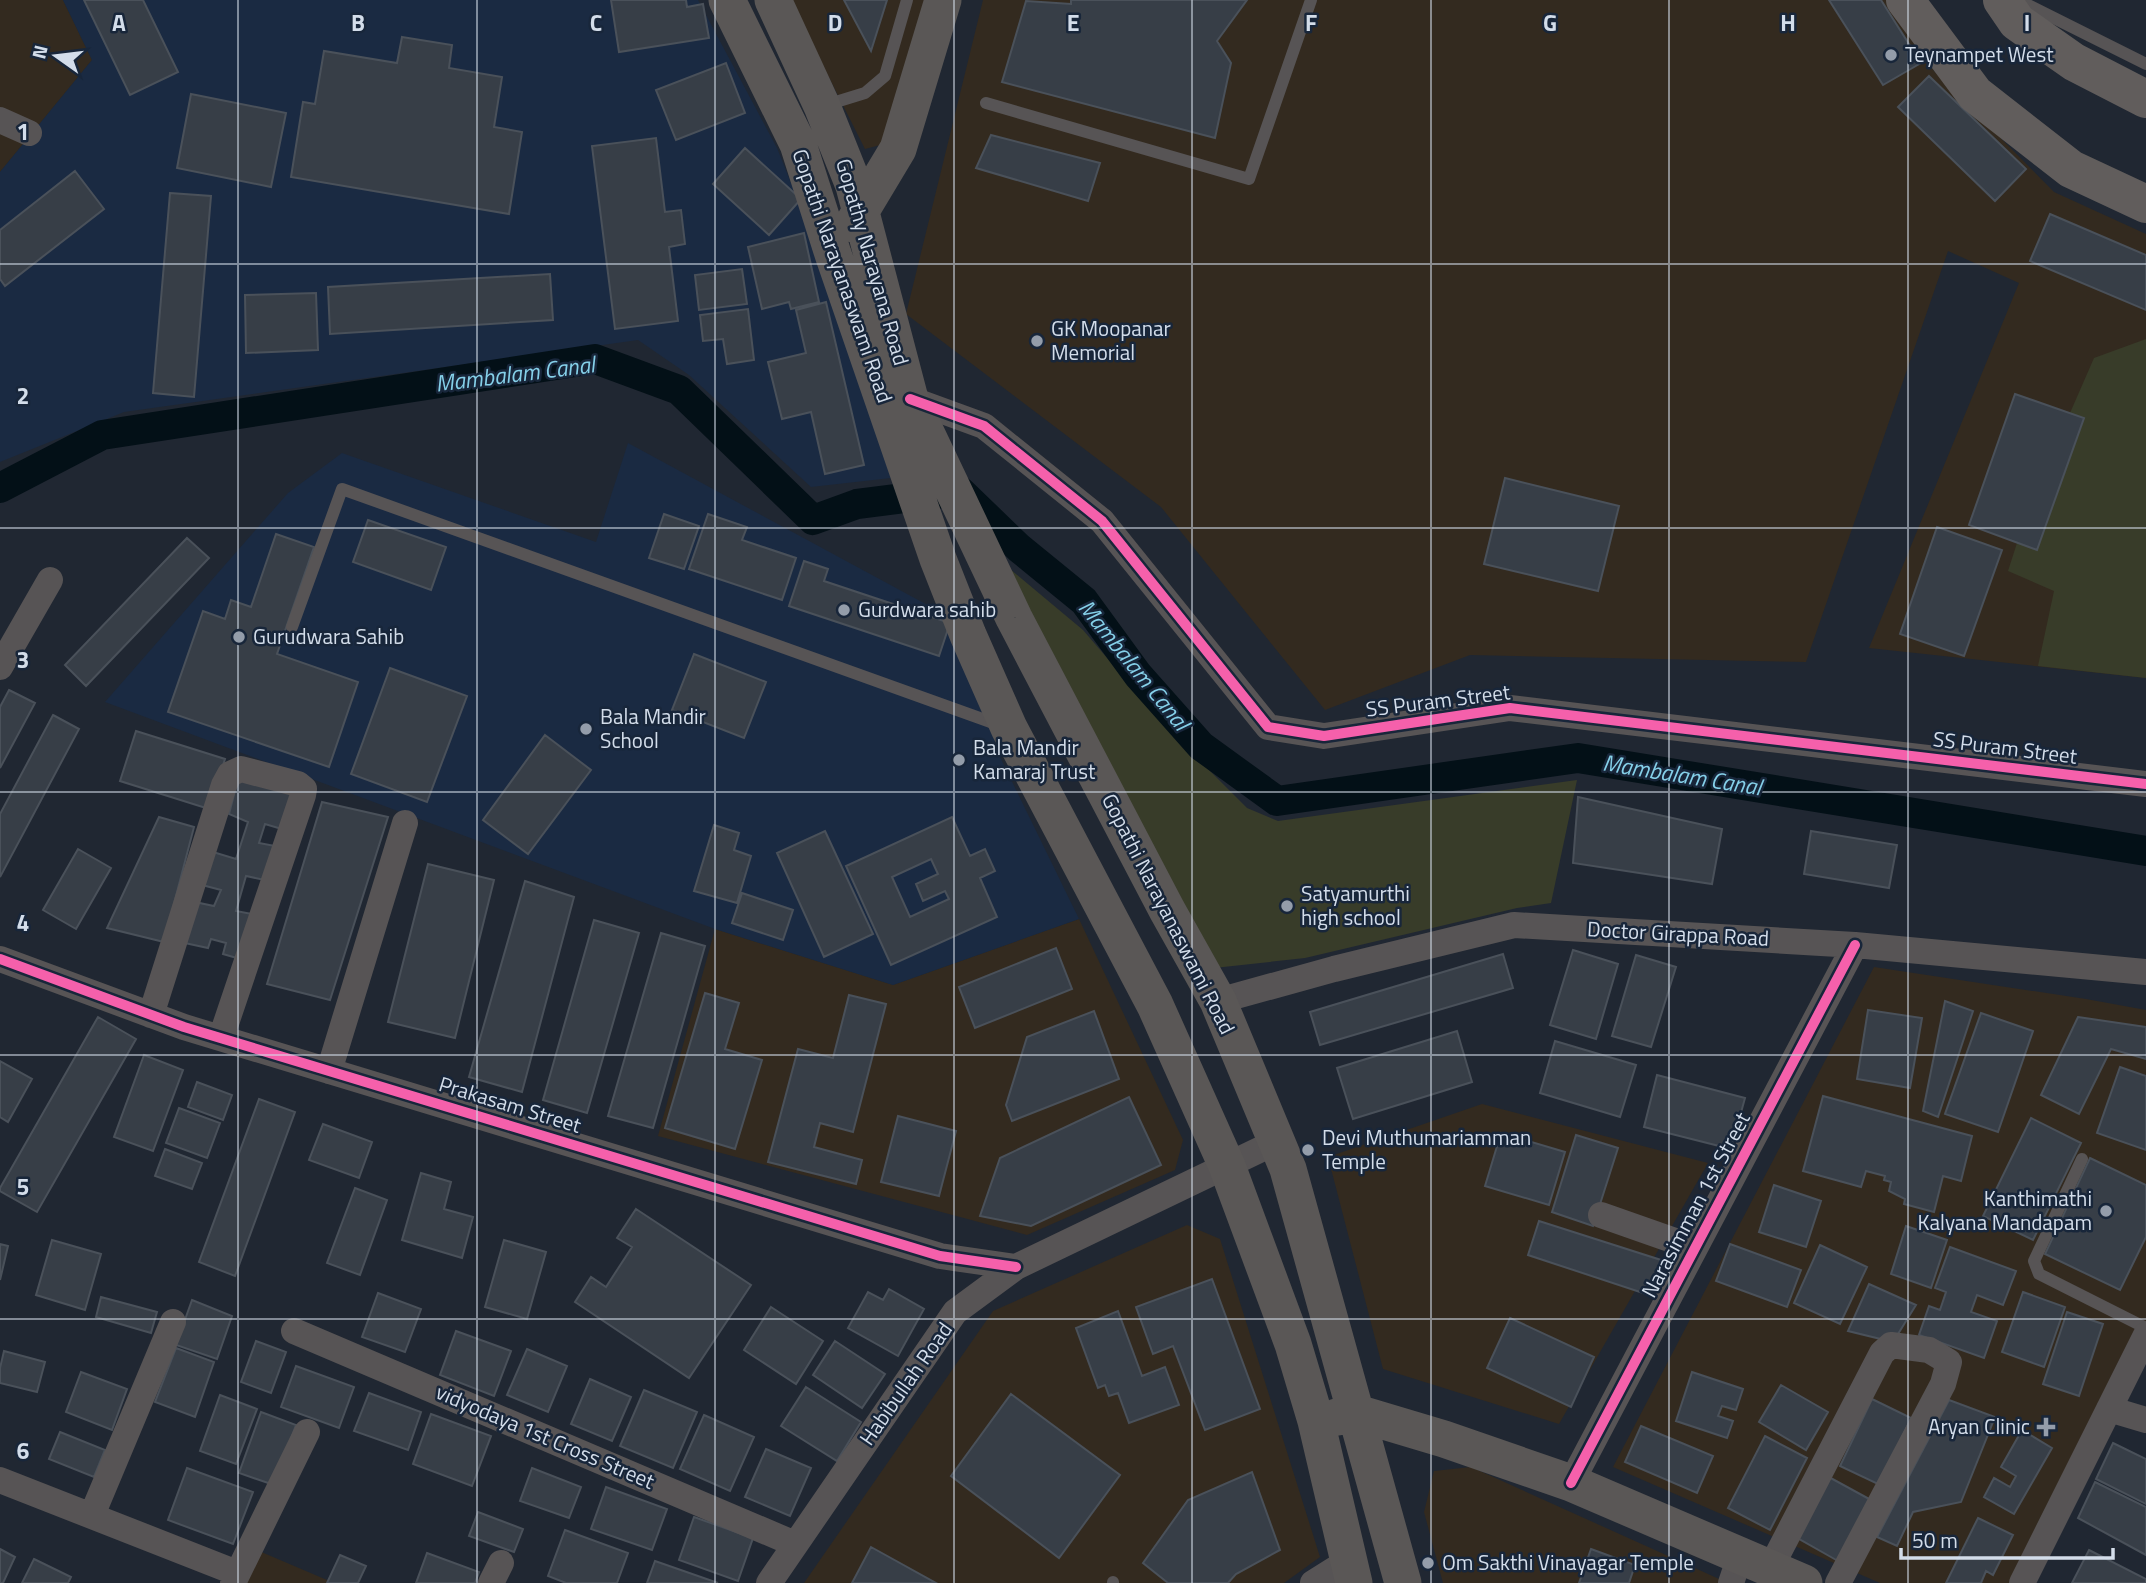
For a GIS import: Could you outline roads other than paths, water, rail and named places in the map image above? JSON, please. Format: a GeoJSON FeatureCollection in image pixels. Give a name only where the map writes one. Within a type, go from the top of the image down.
{"type":"FeatureCollection","features":[{"type":"Feature","properties":{"kind":"main road","name":"Gopathi Narayanaswami Road"},"geometry":{"type":"LineString","coordinates":[[727,0],[798,144],[832,254],[920,456],[1014,618],[1167,910],[1218,1001],[1288,1169],[1403,1583]]}},
{"type":"Feature","properties":{"kind":"main road","name":"Gopathy Narayana Road"},"geometry":{"type":"LineString","coordinates":[[772,0],[854,186],[910,399],[920,456]]}},
{"type":"Feature","properties":{"kind":"main road"},"geometry":{"type":"LineString","coordinates":[[832,254],[862,211],[898,149],[943,0]]}},
{"type":"Feature","properties":{"kind":"main road"},"geometry":{"type":"LineString","coordinates":[[1905,0],[1975,94],[2071,169],[2146,204]]}},
{"type":"Feature","properties":{"kind":"main road"},"geometry":{"type":"LineString","coordinates":[[2001,0],[2017,22],[2074,62],[2146,99]]}},
{"type":"Feature","properties":{"kind":"main road","name":"Gopathi Narayanaswami Road"},"geometry":{"type":"LineString","coordinates":[[920,456],[938,559],[1009,728]]}},
{"type":"Feature","properties":{"kind":"main road"},"geometry":{"type":"LineString","coordinates":[[1009,728],[1155,1005],[1227,1166],[1293,1344],[1316,1421],[1351,1572]]}},
{"type":"Feature","properties":{"kind":"main road"},"geometry":{"type":"LineString","coordinates":[[1119,936],[1167,910]]}},
{"type":"Feature","properties":{"kind":"main road"},"geometry":{"type":"LineString","coordinates":[[1316,1421],[1357,1413],[1444,1439],[1571,1483],[1747,1569],[1804,1583]]}},
{"type":"Feature","properties":{"kind":"street"},"geometry":{"type":"LineString","coordinates":[[0,120],[29,132]]}},
{"type":"Feature","properties":{"kind":"street","name":"SS Puram Street"},"geometry":{"type":"LineString","coordinates":[[910,399],[984,426],[1102,521],[1268,727],[1324,736],[1510,708],[2146,784]]}},
{"type":"Feature","properties":{"kind":"street"},"geometry":{"type":"LineString","coordinates":[[0,667],[50,580]]}},
{"type":"Feature","properties":{"kind":"street"},"geometry":{"type":"LineString","coordinates":[[151,1015],[224,785],[230,774],[241,769],[298,784],[304,789],[303,794],[221,1038]]}},
{"type":"Feature","properties":{"kind":"street"},"geometry":{"type":"LineString","coordinates":[[329,1071],[405,823]]}},
{"type":"Feature","properties":{"kind":"street","name":"Doctor Girappa Road"},"geometry":{"type":"LineString","coordinates":[[1218,1001],[1334,969],[1514,925],[1855,944],[2146,972]]}},
{"type":"Feature","properties":{"kind":"street","name":"Narasimman 1st Street"},"geometry":{"type":"LineString","coordinates":[[1571,1483],[1855,944]]}},
{"type":"Feature","properties":{"kind":"street","name":"Prakasam Street"},"geometry":{"type":"LineString","coordinates":[[0,959],[151,1015],[329,1071],[940,1256],[1016,1267]]}},
{"type":"Feature","properties":{"kind":"street","name":"Habibullah Road"},"geometry":{"type":"LineString","coordinates":[[769,1583],[955,1312],[1016,1267],[1276,1142]]}},
{"type":"Feature","properties":{"kind":"street"},"geometry":{"type":"LineString","coordinates":[[1601,1215],[1695,1248]]}},
{"type":"Feature","properties":{"kind":"street"},"geometry":{"type":"LineString","coordinates":[[92,1515],[173,1322]]}},
{"type":"Feature","properties":{"kind":"street","name":"vidyodaya 1st Cross Street"},"geometry":{"type":"LineString","coordinates":[[294,1331],[795,1544]]}},
{"type":"Feature","properties":{"kind":"street"},"geometry":{"type":"LineString","coordinates":[[2022,1583],[2146,1335]]}},
{"type":"Feature","properties":{"kind":"street"},"geometry":{"type":"LineString","coordinates":[[1747,1569],[1882,1353],[1891,1345],[1929,1350],[1949,1362],[1943,1384],[1838,1583]]}},
{"type":"Feature","properties":{"kind":"street"},"geometry":{"type":"LineString","coordinates":[[2109,1409],[2146,1420]]}},
{"type":"Feature","properties":{"kind":"street"},"geometry":{"type":"LineString","coordinates":[[0,1480],[92,1515],[235,1578],[307,1432]]}},
{"type":"Feature","properties":{"kind":"street"},"geometry":{"type":"LineString","coordinates":[[1313,1583],[1351,1572]]}},
{"type":"Feature","properties":{"kind":"lane"},"geometry":{"type":"LineString","coordinates":[[821,106],[865,93],[886,76],[907,0]]}},
{"type":"Feature","properties":{"kind":"lane"},"geometry":{"type":"LineString","coordinates":[[986,103],[1249,179],[1311,0]]}},
{"type":"Feature","properties":{"kind":"lane"},"geometry":{"type":"LineString","coordinates":[[2018,0],[2146,64]]}},
{"type":"Feature","properties":{"kind":"lane"},"geometry":{"type":"LineString","coordinates":[[292,627],[342,489],[1009,728]]}},
{"type":"Feature","properties":{"kind":"lane"},"geometry":{"type":"LineString","coordinates":[[2082,1158],[2034,1261],[2039,1274],[2146,1328]]}},
{"type":"Feature","properties":{"kind":"waterway","name":"Mambalam Canal"},"geometry":{"type":"LineString","coordinates":[[0,488],[102,435],[595,359],[679,390],[813,520],[857,504],[960,491],[1019,548],[1084,601],[1138,675],[1201,746],[1277,801],[1578,758],[2146,851]]}},
{"type":"Feature","properties":{"kind":"place","name":"Teynampet West"},"geometry":{"type":"Point","coordinates":[1891,55]}},
{"type":"Feature","properties":{"kind":"place","name":"GK Moopanar Memorial"},"geometry":{"type":"Point","coordinates":[1037,341]}},
{"type":"Feature","properties":{"kind":"place","name":"Gurdwara sahib"},"geometry":{"type":"Point","coordinates":[844,610]}},
{"type":"Feature","properties":{"kind":"place","name":"Gurudwara Sahib"},"geometry":{"type":"Point","coordinates":[239,637]}},
{"type":"Feature","properties":{"kind":"place","name":"Bala Mandir School"},"geometry":{"type":"Point","coordinates":[586,729]}},
{"type":"Feature","properties":{"kind":"place","name":"Bala Mandir Kamaraj Trust"},"geometry":{"type":"Point","coordinates":[959,760]}},
{"type":"Feature","properties":{"kind":"place","name":"Satyamurthi high school"},"geometry":{"type":"Point","coordinates":[1287,906]}},
{"type":"Feature","properties":{"kind":"place","name":"Devi Muthumariamman Temple"},"geometry":{"type":"Point","coordinates":[1308,1150]}},
{"type":"Feature","properties":{"kind":"place","name":"Kanthimathi Kalyana Mandapam"},"geometry":{"type":"Point","coordinates":[2106,1211]}},
{"type":"Feature","properties":{"kind":"place","name":"Aryan Clinic"},"geometry":{"type":"Point","coordinates":[2046,1427]}},
{"type":"Feature","properties":{"kind":"place","name":"Om Sakthi Vinayagar Temple"},"geometry":{"type":"Point","coordinates":[1428,1563]}}]}
